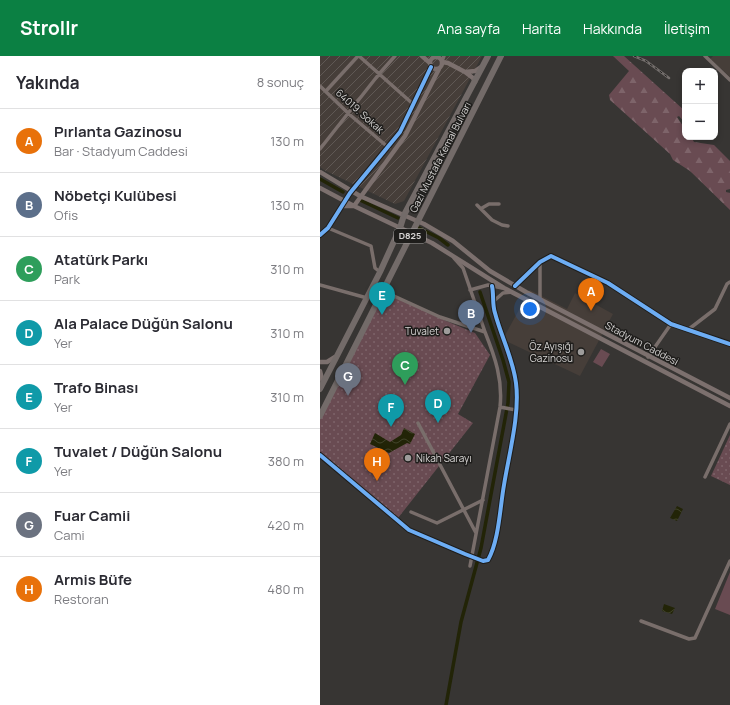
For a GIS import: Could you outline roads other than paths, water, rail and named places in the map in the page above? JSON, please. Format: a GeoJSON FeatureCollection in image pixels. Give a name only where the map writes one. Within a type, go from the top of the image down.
{"type":"FeatureCollection","features":[{"type":"Feature","properties":{"kind":"highway","name":"Gazi Mustafa Kemal Bulvarı"},"geometry":{"type":"LineString","coordinates":[[321,386],[380,272],[400,228],[404,215],[488,56]]}},
{"type":"Feature","properties":{"kind":"highway","name":"Gazi Mustafa Kemal Bulvarı"},"geometry":{"type":"LineString","coordinates":[[320,416],[501,56]]}},
{"type":"Feature","properties":{"kind":"main road"},"geometry":{"type":"LineString","coordinates":[[422,56],[430,65],[439,68]]}},
{"type":"Feature","properties":{"kind":"main road"},"geometry":{"type":"LineString","coordinates":[[320,235],[328,228],[352,190],[389,148],[400,132],[434,56],[466,72],[475,82]]}},
{"type":"Feature","properties":{"kind":"main road"},"geometry":{"type":"LineString","coordinates":[[354,206],[405,136],[443,60]]}},
{"type":"Feature","properties":{"kind":"main road"},"geometry":{"type":"LineString","coordinates":[[466,72],[475,71],[483,66]]}},
{"type":"Feature","properties":{"kind":"main road","name":"Stadyum Caddesi"},"geometry":{"type":"LineString","coordinates":[[320,172],[360,196],[418,221],[453,241],[456,245],[490,271],[540,300],[730,398]]}},
{"type":"Feature","properties":{"kind":"main road","name":"Stadyum Caddesi"},"geometry":{"type":"LineString","coordinates":[[320,188],[343,204],[354,206],[449,253],[504,288],[730,406]]}},
{"type":"Feature","properties":{"kind":"main road"},"geometry":{"type":"LineString","coordinates":[[449,253],[456,245]]}},
{"type":"Feature","properties":{"kind":"main road"},"geometry":{"type":"LineString","coordinates":[[320,362],[331,360],[338,354]]}},
{"type":"Feature","properties":{"kind":"main road"},"geometry":{"type":"LineString","coordinates":[[320,371],[321,386]]}},
{"type":"Feature","properties":{"kind":"street"},"geometry":{"type":"LineString","coordinates":[[326,91],[358,56],[413,104]]}},
{"type":"Feature","properties":{"kind":"street"},"geometry":{"type":"LineString","coordinates":[[320,149],[379,74],[396,56]]}},
{"type":"Feature","properties":{"kind":"street"},"geometry":{"type":"LineString","coordinates":[[705,56],[730,80]]}},
{"type":"Feature","properties":{"kind":"street","name":"64019. Sokak"},"geometry":{"type":"LineString","coordinates":[[321,88],[389,148]]}},
{"type":"Feature","properties":{"kind":"street"},"geometry":{"type":"LineString","coordinates":[[482,208],[489,204],[499,204]]}},
{"type":"Feature","properties":{"kind":"street"},"geometry":{"type":"LineString","coordinates":[[477,205],[482,208],[484,214],[492,220],[508,226]]}},
{"type":"Feature","properties":{"kind":"street"},"geometry":{"type":"LineString","coordinates":[[328,228],[371,246],[375,268],[380,272]]}},
{"type":"Feature","properties":{"kind":"street"},"geometry":{"type":"LineString","coordinates":[[449,253],[463,268],[499,370],[501,385],[500,407],[476,533],[474,557],[470,566]]}},
{"type":"Feature","properties":{"kind":"street"},"geometry":{"type":"LineString","coordinates":[[515,286],[540,262],[551,256],[608,283],[671,324],[729,343]]}},
{"type":"Feature","properties":{"kind":"street"},"geometry":{"type":"LineString","coordinates":[[540,262],[540,300]]}},
{"type":"Feature","properties":{"kind":"street"},"geometry":{"type":"LineString","coordinates":[[689,329],[715,308],[723,290],[730,282]]}},
{"type":"Feature","properties":{"kind":"street"},"geometry":{"type":"LineString","coordinates":[[320,285],[367,298]]}},
{"type":"Feature","properties":{"kind":"street"},"geometry":{"type":"LineString","coordinates":[[470,290],[492,286],[504,288]]}},
{"type":"Feature","properties":{"kind":"street"},"geometry":{"type":"LineString","coordinates":[[320,455],[409,530],[483,561],[488,560],[494,540],[516,410],[516,383],[494,311],[492,286]]}},
{"type":"Feature","properties":{"kind":"street"},"geometry":{"type":"LineString","coordinates":[[383,291],[440,317],[485,332]]}},
{"type":"Feature","properties":{"kind":"street"},"geometry":{"type":"LineString","coordinates":[[494,302],[499,294],[512,292]]}},
{"type":"Feature","properties":{"kind":"street"},"geometry":{"type":"LineString","coordinates":[[648,357],[671,324]]}},
{"type":"Feature","properties":{"kind":"street"},"geometry":{"type":"LineString","coordinates":[[500,407],[516,410]]}},
{"type":"Feature","properties":{"kind":"street"},"geometry":{"type":"LineString","coordinates":[[418,423],[476,533]]}},
{"type":"Feature","properties":{"kind":"street"},"geometry":{"type":"LineString","coordinates":[[705,477],[730,424]]}},
{"type":"Feature","properties":{"kind":"street"},"geometry":{"type":"LineString","coordinates":[[411,512],[437,523],[483,500]]}},
{"type":"Feature","properties":{"kind":"street"},"geometry":{"type":"LineString","coordinates":[[641,620],[689,638],[695,638],[730,561]]}},
{"type":"Feature","properties":{"kind":"water"},"geometry":{"type":"Polygon","coordinates":[[[404,428],[415,434],[410,444],[407,443],[389,453],[370,444],[375,433],[390,442],[401,435],[404,428]]]}},
{"type":"Feature","properties":{"kind":"water"},"geometry":{"type":"Polygon","coordinates":[[[677,506],[683,509],[677,521],[670,518],[677,506]]]}},
{"type":"Feature","properties":{"kind":"water"},"geometry":{"type":"Polygon","coordinates":[[[664,604],[675,608],[672,614],[662,611],[664,604]]]}},
{"type":"Feature","properties":{"kind":"waterway"},"geometry":{"type":"LineString","coordinates":[[320,179],[343,192]]}},
{"type":"Feature","properties":{"kind":"waterway"},"geometry":{"type":"LineString","coordinates":[[360,200],[398,218]]}},
{"type":"Feature","properties":{"kind":"waterway"},"geometry":{"type":"LineString","coordinates":[[419,228],[439,238],[448,245]]}},
{"type":"Feature","properties":{"kind":"waterway"},"geometry":{"type":"LineString","coordinates":[[446,705],[461,622],[481,548],[508,403],[509,382],[480,292]]}},
{"type":"Feature","properties":{"kind":"railway"},"geometry":{"type":"LineString","coordinates":[[634,56],[646,61],[669,78]]}},
{"type":"Feature","properties":{"kind":"place","name":"Pırlanta Gazinosu"},"geometry":{"type":"Point","coordinates":[591,311]}},
{"type":"Feature","properties":{"kind":"place","name":"Trafo Binası"},"geometry":{"type":"Point","coordinates":[382,315]}},
{"type":"Feature","properties":{"kind":"place","name":"Tuvalet"},"geometry":{"type":"Point","coordinates":[447,331]}},
{"type":"Feature","properties":{"kind":"place","name":"Nöbetçi Kulübesi"},"geometry":{"type":"Point","coordinates":[471,333]}},
{"type":"Feature","properties":{"kind":"place","name":"Öz Ayışığı Gazinosu"},"geometry":{"type":"Point","coordinates":[581,352]}},
{"type":"Feature","properties":{"kind":"place","name":"Atatürk Parkı"},"geometry":{"type":"Point","coordinates":[405,385]}},
{"type":"Feature","properties":{"kind":"place","name":"Fuar Camii"},"geometry":{"type":"Point","coordinates":[348,396]}},
{"type":"Feature","properties":{"kind":"place","name":"Ala Palace Düğün Salonu"},"geometry":{"type":"Point","coordinates":[438,423]}},
{"type":"Feature","properties":{"kind":"place","name":"Tuvalet / Düğün Salonu"},"geometry":{"type":"Point","coordinates":[391,427]}},
{"type":"Feature","properties":{"kind":"place","name":"Nikah Sarayı"},"geometry":{"type":"Point","coordinates":[408,458]}},
{"type":"Feature","properties":{"kind":"place","name":"Armis Büfe"},"geometry":{"type":"Point","coordinates":[377,481]}}]}
